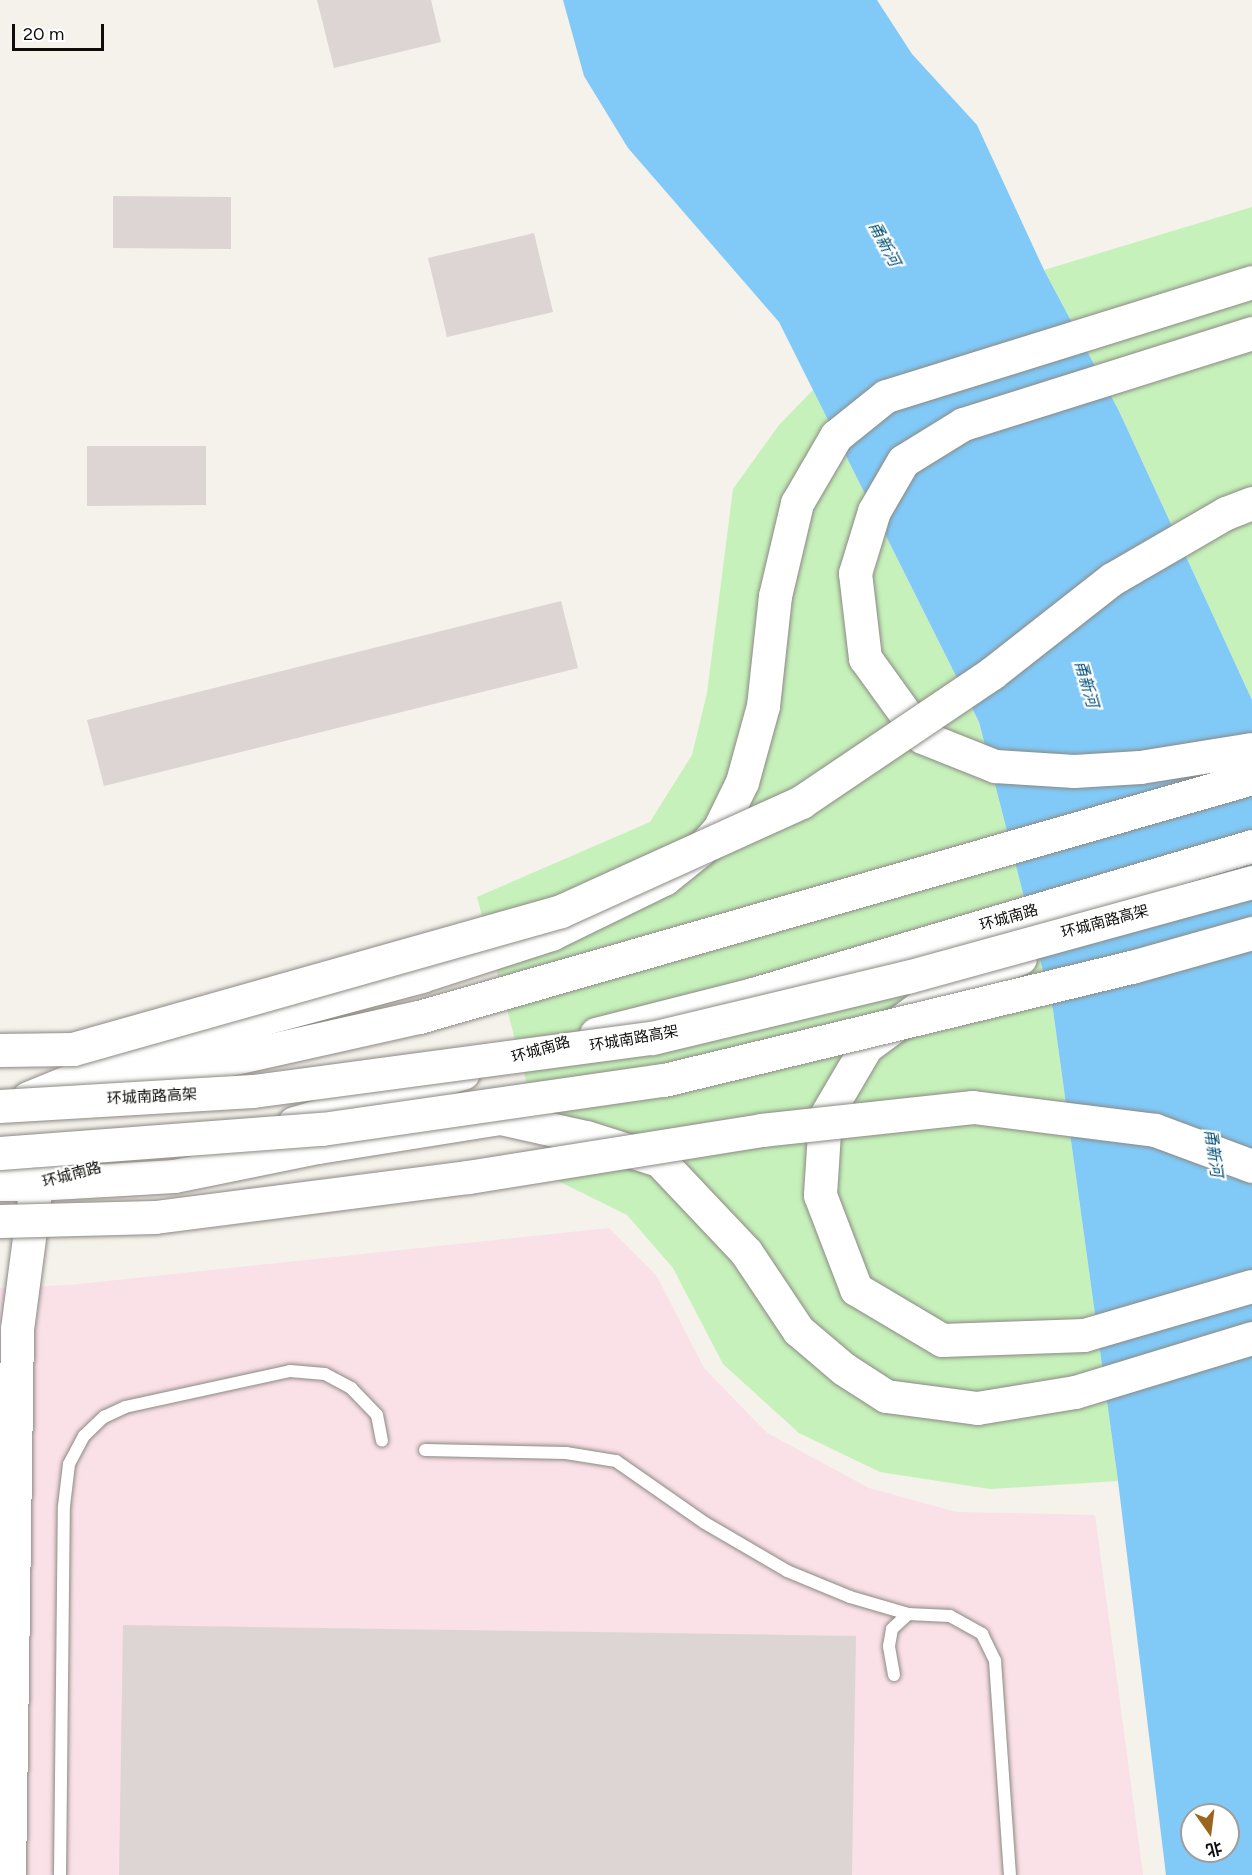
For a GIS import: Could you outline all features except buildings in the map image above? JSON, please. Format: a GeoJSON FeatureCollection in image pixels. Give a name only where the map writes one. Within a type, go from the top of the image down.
{"type":"FeatureCollection","features":[{"type":"Feature","properties":{"kind":"main road"},"geometry":{"type":"LineString","coordinates":[[9,1100],[145,1050],[421,976],[551,934],[664,879],[700,850],[718,829],[742,782],[763,706],[775,597],[797,503],[836,436],[886,396],[1130,318],[1252,282]]}},
{"type":"Feature","properties":{"kind":"main road"},"geometry":{"type":"LineString","coordinates":[[1252,333],[1147,363],[963,424],[903,460],[874,511],[855,573],[865,658],[922,736],[995,766],[1074,771],[1140,767],[1252,749]]}},
{"type":"Feature","properties":{"kind":"main road"},"geometry":{"type":"LineString","coordinates":[[0,1050],[73,1049],[561,911],[801,802],[992,673],[1112,579],[1226,513],[1252,503]]}},
{"type":"Feature","properties":{"kind":"main road"},"geometry":{"type":"LineString","coordinates":[[9,1100],[159,1076],[419,1017],[734,924],[1252,778]]}},
{"type":"Feature","properties":{"kind":"main road","name":"环城南路"},"geometry":{"type":"LineString","coordinates":[[0,1184],[36,1185],[167,1149],[297,1122],[556,1045],[753,994],[1252,846]]}},
{"type":"Feature","properties":{"kind":"main road"},"geometry":{"type":"LineString","coordinates":[[1014,916],[1252,857]]}},
{"type":"Feature","properties":{"kind":"main road"},"geometry":{"type":"LineString","coordinates":[[1252,882],[1040,949],[944,989],[866,1047],[825,1117],[820,1195],[856,1289],[942,1340],[1084,1335],[1252,1286]]}},
{"type":"Feature","properties":{"kind":"main road","name":"环城南路高架"},"geometry":{"type":"LineString","coordinates":[[9,1100],[253,1091],[652,1038],[907,977],[1252,882]]}},
{"type":"Feature","properties":{"kind":"main road"},"geometry":{"type":"LineString","coordinates":[[0,1153],[322,1129],[664,1080],[1132,967],[1252,933]]}},
{"type":"Feature","properties":{"kind":"main road"},"geometry":{"type":"LineString","coordinates":[[0,1221],[155,1217],[468,1177],[761,1130],[973,1107],[1155,1130],[1252,1167]]}},
{"type":"Feature","properties":{"kind":"main road"},"geometry":{"type":"LineString","coordinates":[[9,1875],[17,1329],[36,1185],[174,1176],[500,1118],[585,1137],[659,1160],[746,1252],[798,1330],[843,1369],[886,1396],[977,1408],[1075,1392],[1252,1338]]}},
{"type":"Feature","properties":{"kind":"lane"},"geometry":{"type":"LineString","coordinates":[[60,1875],[64,1506],[69,1464],[84,1436],[104,1417],[125,1407],[290,1371],[325,1374],[351,1388],[377,1415],[382,1441]]}},
{"type":"Feature","properties":{"kind":"lane"},"geometry":{"type":"LineString","coordinates":[[425,1450],[566,1453],[616,1461],[705,1523],[788,1571],[850,1597],[908,1614],[950,1616],[982,1634],[995,1661],[1010,1875]]}},
{"type":"Feature","properties":{"kind":"lane"},"geometry":{"type":"LineString","coordinates":[[894,1675],[889,1646],[892,1629],[908,1614]]}},
{"type":"Feature","properties":{"kind":"shaded area"},"geometry":{"type":"Polygon","coordinates":[[[609,1228],[656,1275],[704,1368],[767,1433],[869,1488],[956,1512],[1095,1515],[1143,1875],[0,1875],[0,1288],[70,1285],[609,1228]]]}},
{"type":"Feature","properties":{"kind":"green space"},"geometry":{"type":"Polygon","coordinates":[[[1252,207],[1252,700],[1119,411],[1044,270],[1252,207]]]}},
{"type":"Feature","properties":{"kind":"green space"},"geometry":{"type":"Polygon","coordinates":[[[813,390],[979,722],[1053,1010],[1118,1481],[990,1489],[880,1472],[799,1433],[723,1364],[673,1268],[627,1215],[552,1178],[477,897],[650,822],[692,755],[707,693],[733,489],[779,425],[813,390]]]}},
{"type":"Feature","properties":{"kind":"water","name":"甬新河"},"geometry":{"type":"Polygon","coordinates":[[[563,0],[877,0],[912,54],[977,125],[1044,270],[1119,411],[1252,700],[1252,1875],[1166,1875],[1118,1481],[1053,1010],[979,722],[779,322],[628,148],[584,76],[563,0]]]}}]}
